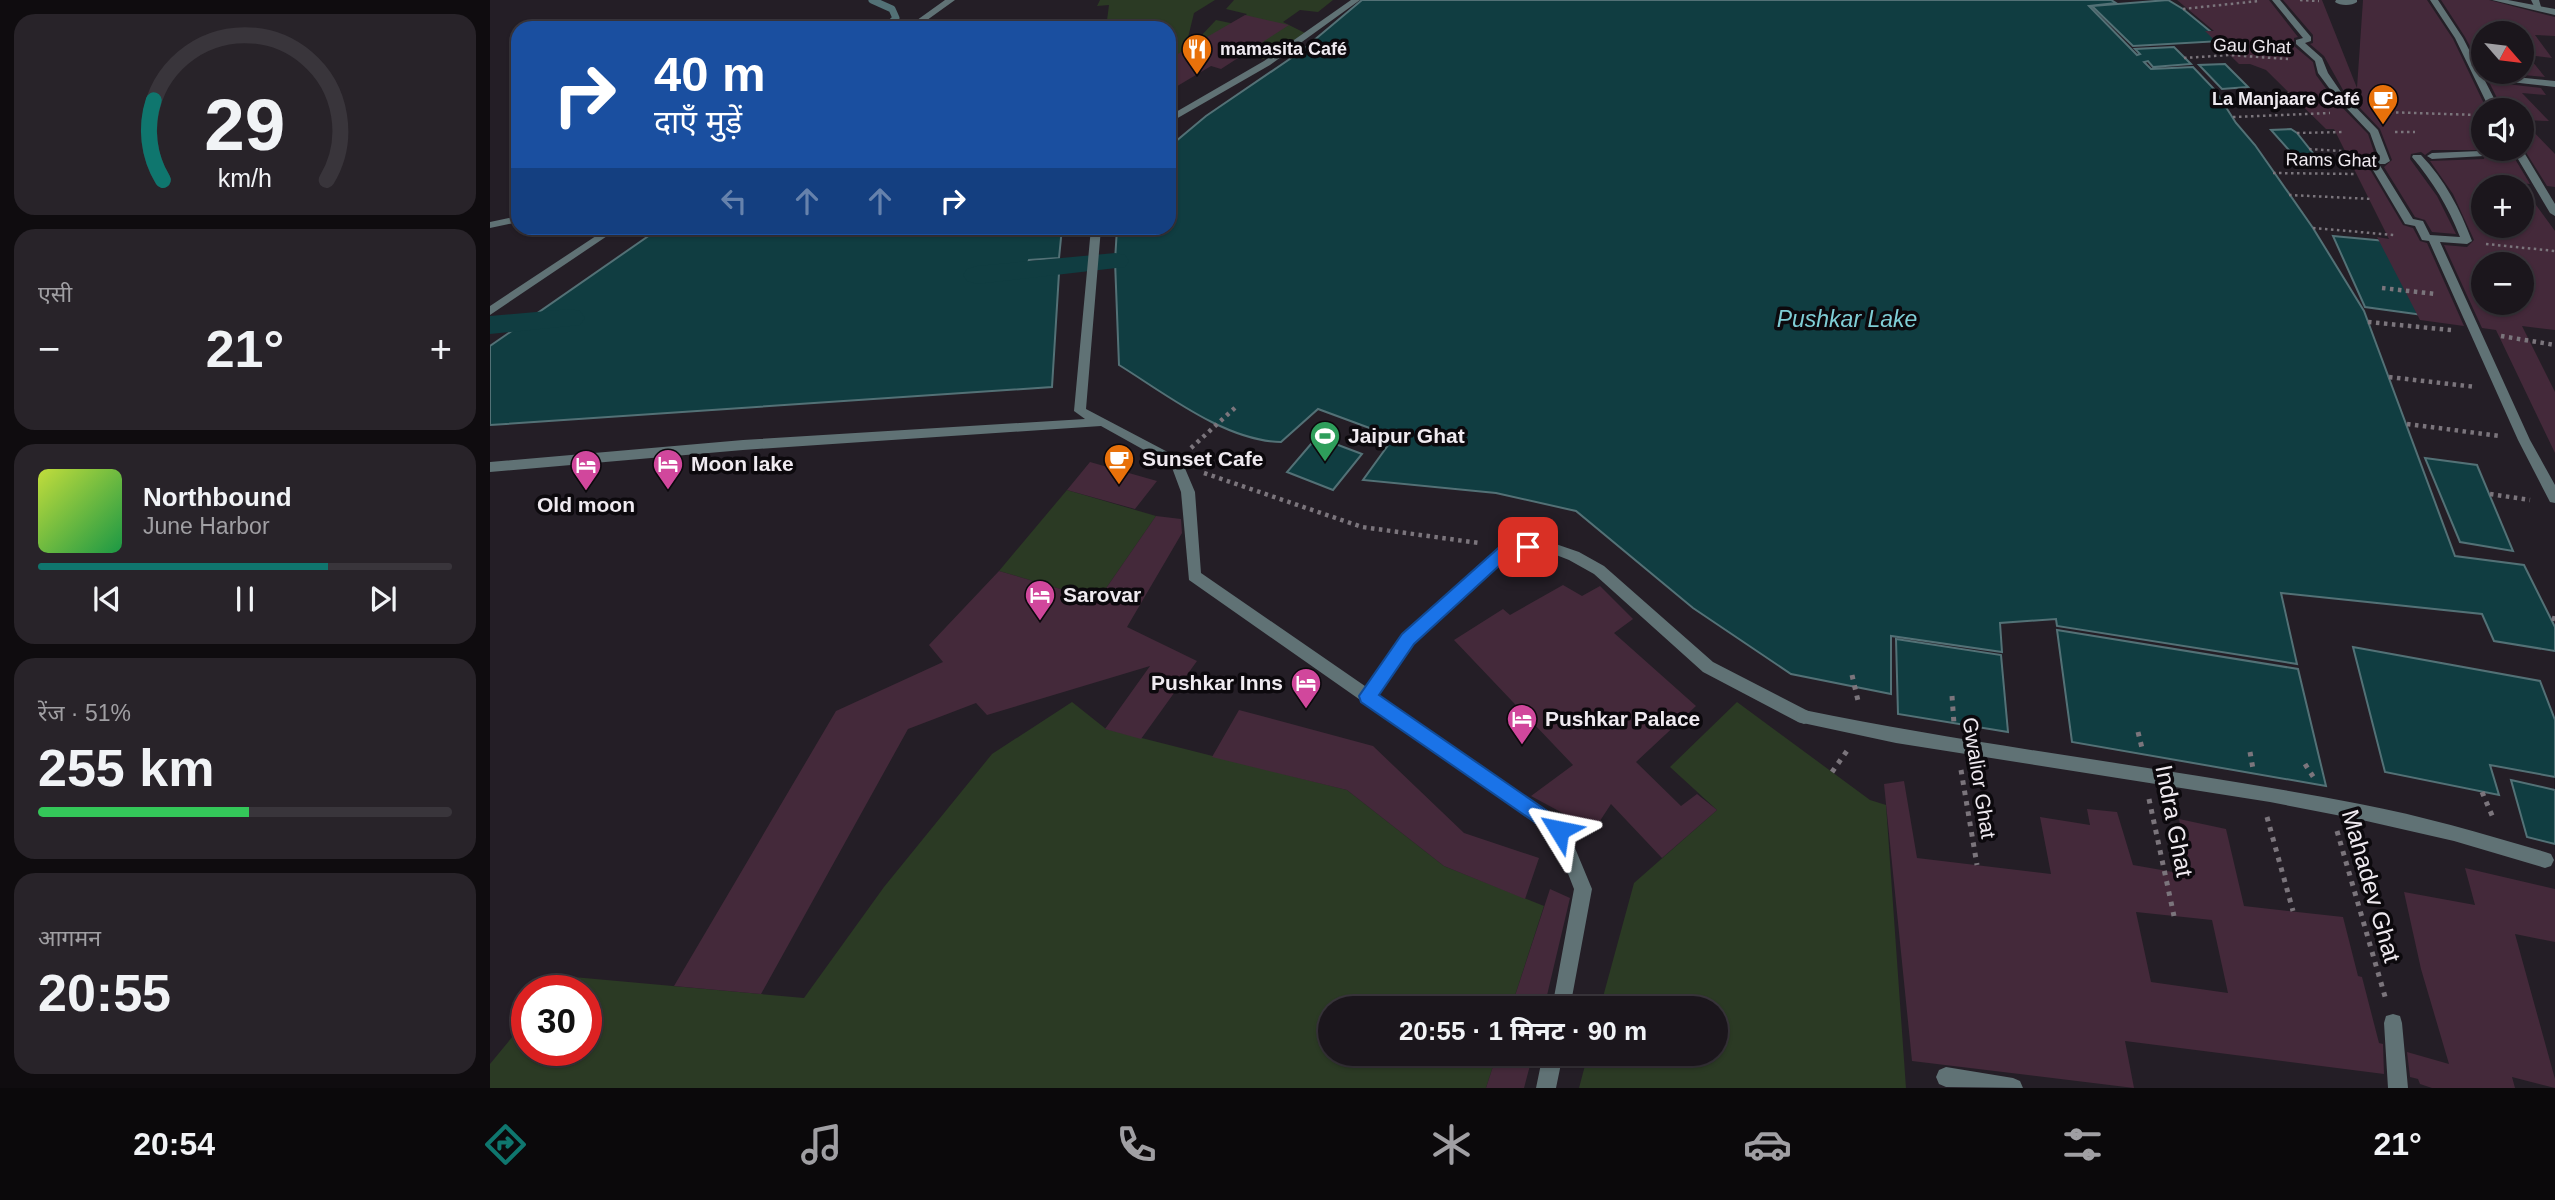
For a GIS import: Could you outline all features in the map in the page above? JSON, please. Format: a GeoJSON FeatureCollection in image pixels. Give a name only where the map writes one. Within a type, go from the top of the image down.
{"type":"FeatureCollection","features":[{"type":"Feature","properties":{"kind":"street"},"geometry":{"type":"LineString","coordinates":[[920,21],[951,0]]}},
{"type":"Feature","properties":{"kind":"street"},"geometry":{"type":"LineString","coordinates":[[1176,116],[1267,63],[1356,0]]}},
{"type":"Feature","properties":{"kind":"street"},"geometry":{"type":"LineString","coordinates":[[2276,0],[2308,39],[2298,42],[2319,60],[2323,73],[2338,94],[2375,132],[2385,161],[2372,160],[2409,222],[2419,223],[2426,238]]}},
{"type":"Feature","properties":{"kind":"street"},"geometry":{"type":"LineString","coordinates":[[2339,2],[2353,0]]}},
{"type":"Feature","properties":{"kind":"street"},"geometry":{"type":"LineString","coordinates":[[2434,0],[2471,62]]}},
{"type":"Feature","properties":{"kind":"street"},"geometry":{"type":"LineString","coordinates":[[2496,0],[2537,4],[2555,12]]}},
{"type":"Feature","properties":{"kind":"street"},"geometry":{"type":"LineString","coordinates":[[2534,82],[2555,84]]}},
{"type":"Feature","properties":{"kind":"street"},"geometry":{"type":"LineString","coordinates":[[2432,156],[2471,154]]}},
{"type":"Feature","properties":{"kind":"street"},"geometry":{"type":"LineString","coordinates":[[2417,157],[2433,173],[2456,211],[2467,242],[2433,238],[2524,440],[2555,498]]}},
{"type":"Feature","properties":{"kind":"street"},"geometry":{"type":"LineString","coordinates":[[2524,161],[2555,213]]}},
{"type":"Feature","properties":{"kind":"street"},"geometry":{"type":"LineString","coordinates":[[490,225],[511,220]]}},
{"type":"Feature","properties":{"kind":"street"},"geometry":{"type":"LineString","coordinates":[[490,311],[604,235]]}},
{"type":"Feature","properties":{"kind":"street"},"geometry":{"type":"LineString","coordinates":[[1095,235],[1080,411],[1106,422],[1176,462],[1188,492],[1194,576],[1559,830],[1583,889],[1563,996]]}},
{"type":"Feature","properties":{"kind":"street"},"geometry":{"type":"LineString","coordinates":[[490,467],[743,445],[1106,422]]}},
{"type":"Feature","properties":{"kind":"street"},"geometry":{"type":"LineString","coordinates":[[1368,696],[1408,639],[1510,547],[1547,546],[1574,556],[1599,570],[1708,667],[1804,717],[1956,748],[2329,804],[2507,847],[2545,860]]}},
{"type":"Feature","properties":{"kind":"street"},"geometry":{"type":"LineString","coordinates":[[2393,1023],[2399,1088]]}},
{"type":"Feature","properties":{"kind":"street"},"geometry":{"type":"LineString","coordinates":[[1546,1088],[1551,1066]]}},
{"type":"Feature","properties":{"kind":"street"},"geometry":{"type":"LineString","coordinates":[[1946,1077],[2013,1088]]}},
{"type":"Feature","properties":{"kind":"path"},"geometry":{"type":"LineString","coordinates":[[2183,9],[2270,0]]}},
{"type":"Feature","properties":{"kind":"path"},"geometry":{"type":"LineString","coordinates":[[2289,0],[2339,2]]}},
{"type":"Feature","properties":{"kind":"path","name":"Gau Ghat"},"geometry":{"type":"LineString","coordinates":[[2184,58],[2229,55],[2319,60]]}},
{"type":"Feature","properties":{"kind":"path"},"geometry":{"type":"LineString","coordinates":[[2268,93],[2338,94]]}},
{"type":"Feature","properties":{"kind":"path","name":"Rams Ghat"},"geometry":{"type":"LineString","coordinates":[[2273,173],[2382,175]]}},
{"type":"Feature","properties":{"kind":"path"},"geometry":{"type":"LineString","coordinates":[[2289,195],[2396,200]]}},
{"type":"Feature","properties":{"kind":"path"},"geometry":{"type":"LineString","coordinates":[[2313,228],[2426,238]]}},
{"type":"Feature","properties":{"kind":"path"},"geometry":{"type":"LineString","coordinates":[[2467,242],[2555,251]]}},
{"type":"Feature","properties":{"kind":"path"},"geometry":{"type":"LineString","coordinates":[[2382,288],[2457,296]]}},
{"type":"Feature","properties":{"kind":"path"},"geometry":{"type":"LineString","coordinates":[[2389,377],[2501,390]]}},
{"type":"Feature","properties":{"kind":"path"},"geometry":{"type":"LineString","coordinates":[[1237,406],[1176,462],[1362,527],[1510,547]]}},
{"type":"Feature","properties":{"kind":"path"},"geometry":{"type":"LineString","coordinates":[[2407,424],[2524,440]]}},
{"type":"Feature","properties":{"kind":"path"},"geometry":{"type":"LineString","coordinates":[[2490,494],[2542,502]]}},
{"type":"Feature","properties":{"kind":"path","name":"Gwalior Ghat"},"geometry":{"type":"LineString","coordinates":[[1952,696],[1956,748],[1977,865]]}},
{"type":"Feature","properties":{"kind":"path","name":"Indra Ghat"},"geometry":{"type":"LineString","coordinates":[[2138,732],[2144,776],[2174,916]]}},
{"type":"Feature","properties":{"kind":"path"},"geometry":{"type":"LineString","coordinates":[[2250,752],[2293,911]]}},
{"type":"Feature","properties":{"kind":"path","name":"Mahadev Ghat"},"geometry":{"type":"LineString","coordinates":[[2305,764],[2329,804],[2393,1023]]}},
{"type":"Feature","properties":{"kind":"green space"},"geometry":{"type":"Polygon","coordinates":[[[1100,0],[1215,0],[1194,13],[1184,54],[1216,20],[1235,24],[1247,14],[1226,9],[1234,0],[1333,0],[1318,12],[1300,10],[1283,22],[1305,33],[1264,59],[1220,46],[1176,70],[1176,21],[1107,21],[1109,5],[1097,6],[1100,0]]]}},
{"type":"Feature","properties":{"kind":"green space"},"geometry":{"type":"Polygon","coordinates":[[[1067,490],[1156,516],[1098,600],[999,571],[1067,490]]]}},
{"type":"Feature","properties":{"kind":"green space"},"geometry":{"type":"Polygon","coordinates":[[[1072,702],[1106,729],[1347,790],[1444,866],[1544,906],[1515,996],[1318,996],[1318,1066],[1493,1066],[1486,1088],[490,1088],[490,1064],[511,1038],[511,1066],[602,1066],[602,980],[804,998],[884,887],[992,754],[1072,702]]]}},
{"type":"Feature","properties":{"kind":"green space"},"geometry":{"type":"Polygon","coordinates":[[[1737,702],[1870,800],[1886,805],[1906,1088],[1579,1088],[1585,1066],[1728,1066],[1728,996],[1603,996],[1634,883],[1717,810],[1670,767],[1737,702]]]}},
{"type":"Feature","properties":{"kind":"water","name":"Pushkar Lake"},"geometry":{"type":"Polygon","coordinates":[[[1362,0],[2111,0],[2116,3],[2089,6],[2137,55],[2140,54],[2135,49],[2174,47],[2191,64],[2153,67],[2148,61],[2144,62],[2151,69],[2193,67],[2215,90],[2313,228],[2364,311],[2455,556],[2524,565],[2555,627],[2555,651],[2494,641],[2482,614],[2281,593],[2297,664],[2057,626],[2056,619],[2000,623],[2002,652],[1891,636],[1891,694],[1791,674],[1693,608],[1576,511],[1496,493],[1363,480],[1394,437],[1318,409],[1281,442],[1260,440],[1218,425],[1119,365],[1117,235],[1176,235],[1176,141],[1206,116],[1300,52],[1362,0]]]}},
{"type":"Feature","properties":{"kind":"water"},"geometry":{"type":"Polygon","coordinates":[[[2168,0],[2222,41],[2133,46],[2092,6],[2168,0]]]}},
{"type":"Feature","properties":{"kind":"water"},"geometry":{"type":"Polygon","coordinates":[[[2225,64],[2248,87],[2222,89],[2199,65],[2225,64]]]}},
{"type":"Feature","properties":{"kind":"water"},"geometry":{"type":"Polygon","coordinates":[[[2291,129],[2324,167],[2304,167],[2271,130],[2291,129]]]}},
{"type":"Feature","properties":{"kind":"water"},"geometry":{"type":"Polygon","coordinates":[[[650,235],[1061,235],[1059,258],[1029,260],[1024,274],[1059,273],[1052,387],[490,425],[490,346],[650,235]]]}},
{"type":"Feature","properties":{"kind":"water"},"geometry":{"type":"Polygon","coordinates":[[[2333,236],[2386,241],[2423,315],[2365,307],[2333,236]]]}},
{"type":"Feature","properties":{"kind":"water","name":"Jaipur Ghat"},"geometry":{"type":"Polygon","coordinates":[[[1317,437],[1362,454],[1333,490],[1287,472],[1317,437]]]}},
{"type":"Feature","properties":{"kind":"water"},"geometry":{"type":"Polygon","coordinates":[[[2425,458],[2477,465],[2513,551],[2460,542],[2425,458]]]}},
{"type":"Feature","properties":{"kind":"water"},"geometry":{"type":"Polygon","coordinates":[[[2057,630],[2298,669],[2326,786],[2072,742],[2057,630]]]}},
{"type":"Feature","properties":{"kind":"water"},"geometry":{"type":"Polygon","coordinates":[[[1896,639],[2001,655],[2008,732],[1898,714],[1896,639]]]}},
{"type":"Feature","properties":{"kind":"water"},"geometry":{"type":"Polygon","coordinates":[[[2353,647],[2540,681],[2555,720],[2555,777],[2490,765],[2499,795],[2385,772],[2353,647]]]}},
{"type":"Feature","properties":{"kind":"water"},"geometry":{"type":"Polygon","coordinates":[[[2511,780],[2555,790],[2555,844],[2527,837],[2511,780]]]}},
{"type":"Feature","properties":{"kind":"building"},"geometry":{"type":"Polygon","coordinates":[[[2177,0],[2269,0],[2298,37],[2294,38],[2294,46],[2313,62],[2316,75],[2333,98],[2368,134],[2375,155],[2365,161],[2403,225],[2413,228],[2420,241],[2427,243],[2464,326],[2420,320],[2377,237],[2389,239],[2334,129],[2326,129],[2266,70],[2250,64],[2239,64],[2205,31],[2214,31],[2177,0]]]}},
{"type":"Feature","properties":{"kind":"building"},"geometry":{"type":"Polygon","coordinates":[[[2283,0],[2322,0],[2357,88],[2363,0],[2427,0],[2453,39],[2471,77],[2471,84],[2475,84],[2481,98],[2471,98],[2471,150],[2432,150],[2425,155],[2421,152],[2411,154],[2410,159],[2437,196],[2456,234],[2432,232],[2425,220],[2415,217],[2384,167],[2392,160],[2380,129],[2343,90],[2324,56],[2310,44],[2313,43],[2313,35],[2283,0]]]}},
{"type":"Feature","properties":{"kind":"building"},"geometry":{"type":"Polygon","coordinates":[[[2441,0],[2489,0],[2555,17],[2555,36],[2535,35],[2552,58],[2534,56],[2534,21],[2471,21],[2471,48],[2441,0]]]}},
{"type":"Feature","properties":{"kind":"building"},"geometry":{"type":"Polygon","coordinates":[[[1245,15],[1289,25],[1221,69],[1211,66],[1176,87],[1176,55],[1245,15]]]}},
{"type":"Feature","properties":{"kind":"building"},"geometry":{"type":"Polygon","coordinates":[[[2534,64],[2545,77],[2534,76],[2534,64]]]}},
{"type":"Feature","properties":{"kind":"building"},"geometry":{"type":"Polygon","coordinates":[[[2490,84],[2541,88],[2546,95],[2522,93],[2527,98],[2497,98],[2490,84]]]}},
{"type":"Feature","properties":{"kind":"building"},"geometry":{"type":"Polygon","coordinates":[[[2534,105],[2549,121],[2534,120],[2534,105]]]}},
{"type":"Feature","properties":{"kind":"building"},"geometry":{"type":"Polygon","coordinates":[[[2534,132],[2555,154],[2555,187],[2547,186],[2531,161],[2534,161],[2534,132]]]}},
{"type":"Feature","properties":{"kind":"building"},"geometry":{"type":"Polygon","coordinates":[[[2430,161],[2516,161],[2525,175],[2471,175],[2471,233],[2453,194],[2430,161]]]}},
{"type":"Feature","properties":{"kind":"building"},"geometry":{"type":"Polygon","coordinates":[[[2534,202],[2555,231],[2555,330],[2522,326],[2555,392],[2555,453],[2496,330],[2482,328],[2476,315],[2534,315],[2534,252],[2471,252],[2471,304],[2444,245],[2467,247],[2473,238],[2534,238],[2534,202]]]}},
{"type":"Feature","properties":{"kind":"building"},"geometry":{"type":"Polygon","coordinates":[[[1090,462],[1157,481],[1135,509],[1067,490],[1090,462]]]}},
{"type":"Feature","properties":{"kind":"building"},"geometry":{"type":"Polygon","coordinates":[[[1156,516],[1181,519],[1182,533],[1127,627],[1197,661],[1141,739],[1105,729],[1150,666],[987,715],[976,703],[908,729],[761,994],[674,986],[836,711],[943,662],[929,645],[999,571],[1098,600],[1156,516]]]}},
{"type":"Feature","properties":{"kind":"building"},"geometry":{"type":"Polygon","coordinates":[[[1563,585],[1582,596],[1600,586],[1633,619],[1614,633],[1696,706],[1636,762],[1681,806],[1697,794],[1717,810],[1662,858],[1611,804],[1594,830],[1531,796],[1573,765],[1454,640],[1503,609],[1510,615],[1563,585]]]}},
{"type":"Feature","properties":{"kind":"building"},"geometry":{"type":"Polygon","coordinates":[[[1239,710],[1373,746],[1464,833],[1539,858],[1525,899],[1444,866],[1347,790],[1212,757],[1239,710]]]}},
{"type":"Feature","properties":{"kind":"building"},"geometry":{"type":"Polygon","coordinates":[[[1904,781],[1917,858],[2051,874],[2040,817],[2090,825],[2087,809],[2117,812],[2133,865],[2190,875],[2179,819],[2226,829],[2244,906],[2343,917],[2379,1043],[2383,1044],[2384,1074],[2125,1041],[2134,1088],[1912,1061],[1884,784],[1904,781]],[[2136,912],[2151,982],[2228,993],[2212,920],[2136,912]]]}},
{"type":"Feature","properties":{"kind":"building"},"geometry":{"type":"Polygon","coordinates":[[[2465,868],[2555,889],[2555,942],[2515,934],[2555,1079],[2555,1088],[2512,1077],[2515,1088],[2432,1088],[2410,1077],[2407,1052],[2449,1064],[2421,969],[2404,892],[2475,905],[2465,868]]]}},
{"type":"Feature","properties":{"kind":"building"},"geometry":{"type":"Polygon","coordinates":[[[1550,889],[1570,898],[1547,996],[1515,996],[1550,889]]]}},
{"type":"Feature","properties":{"kind":"building"},"geometry":{"type":"Polygon","coordinates":[[[1493,1066],[1530,1066],[1524,1088],[1486,1088],[1493,1066]]]}},
{"type":"Feature","properties":{"kind":"waterway"},"geometry":{"type":"LineString","coordinates":[[872,0],[892,9],[896,18],[893,21]]}},
{"type":"Feature","properties":{"kind":"waterway"},"geometry":{"type":"LineString","coordinates":[[977,275],[1115,261]]}},
{"type":"Feature","properties":{"kind":"waterway"},"geometry":{"type":"LineString","coordinates":[[490,325],[570,318]]}},
{"type":"Feature","properties":{"kind":"place","name":"mamasita Café"},"geometry":{"type":"Point","coordinates":[1197,76]}},
{"type":"Feature","properties":{"kind":"place","name":"La Manjaare Café"},"geometry":{"type":"Point","coordinates":[2383,126]}},
{"type":"Feature","properties":{"kind":"place","name":"Jaipur Ghat"},"geometry":{"type":"Point","coordinates":[1325,463]}},
{"type":"Feature","properties":{"kind":"place","name":"Sunset Cafe"},"geometry":{"type":"Point","coordinates":[1119,486]}},
{"type":"Feature","properties":{"kind":"place","name":"Moon lake"},"geometry":{"type":"Point","coordinates":[668,491]}},
{"type":"Feature","properties":{"kind":"place","name":"Old moon"},"geometry":{"type":"Point","coordinates":[586,492]}},
{"type":"Feature","properties":{"kind":"place","name":"Sarovar"},"geometry":{"type":"Point","coordinates":[1040,622]}},
{"type":"Feature","properties":{"kind":"place","name":"Pushkar Inns"},"geometry":{"type":"Point","coordinates":[1306,710]}},
{"type":"Feature","properties":{"kind":"place","name":"Pushkar Palace"},"geometry":{"type":"Point","coordinates":[1522,746]}},
{"type":"Feature","properties":{"kind":"route"},"geometry":{"type":"LineString","coordinates":[[1528,547],[1510,547],[1408,639],[1368,696],[1559,830]]}}]}
